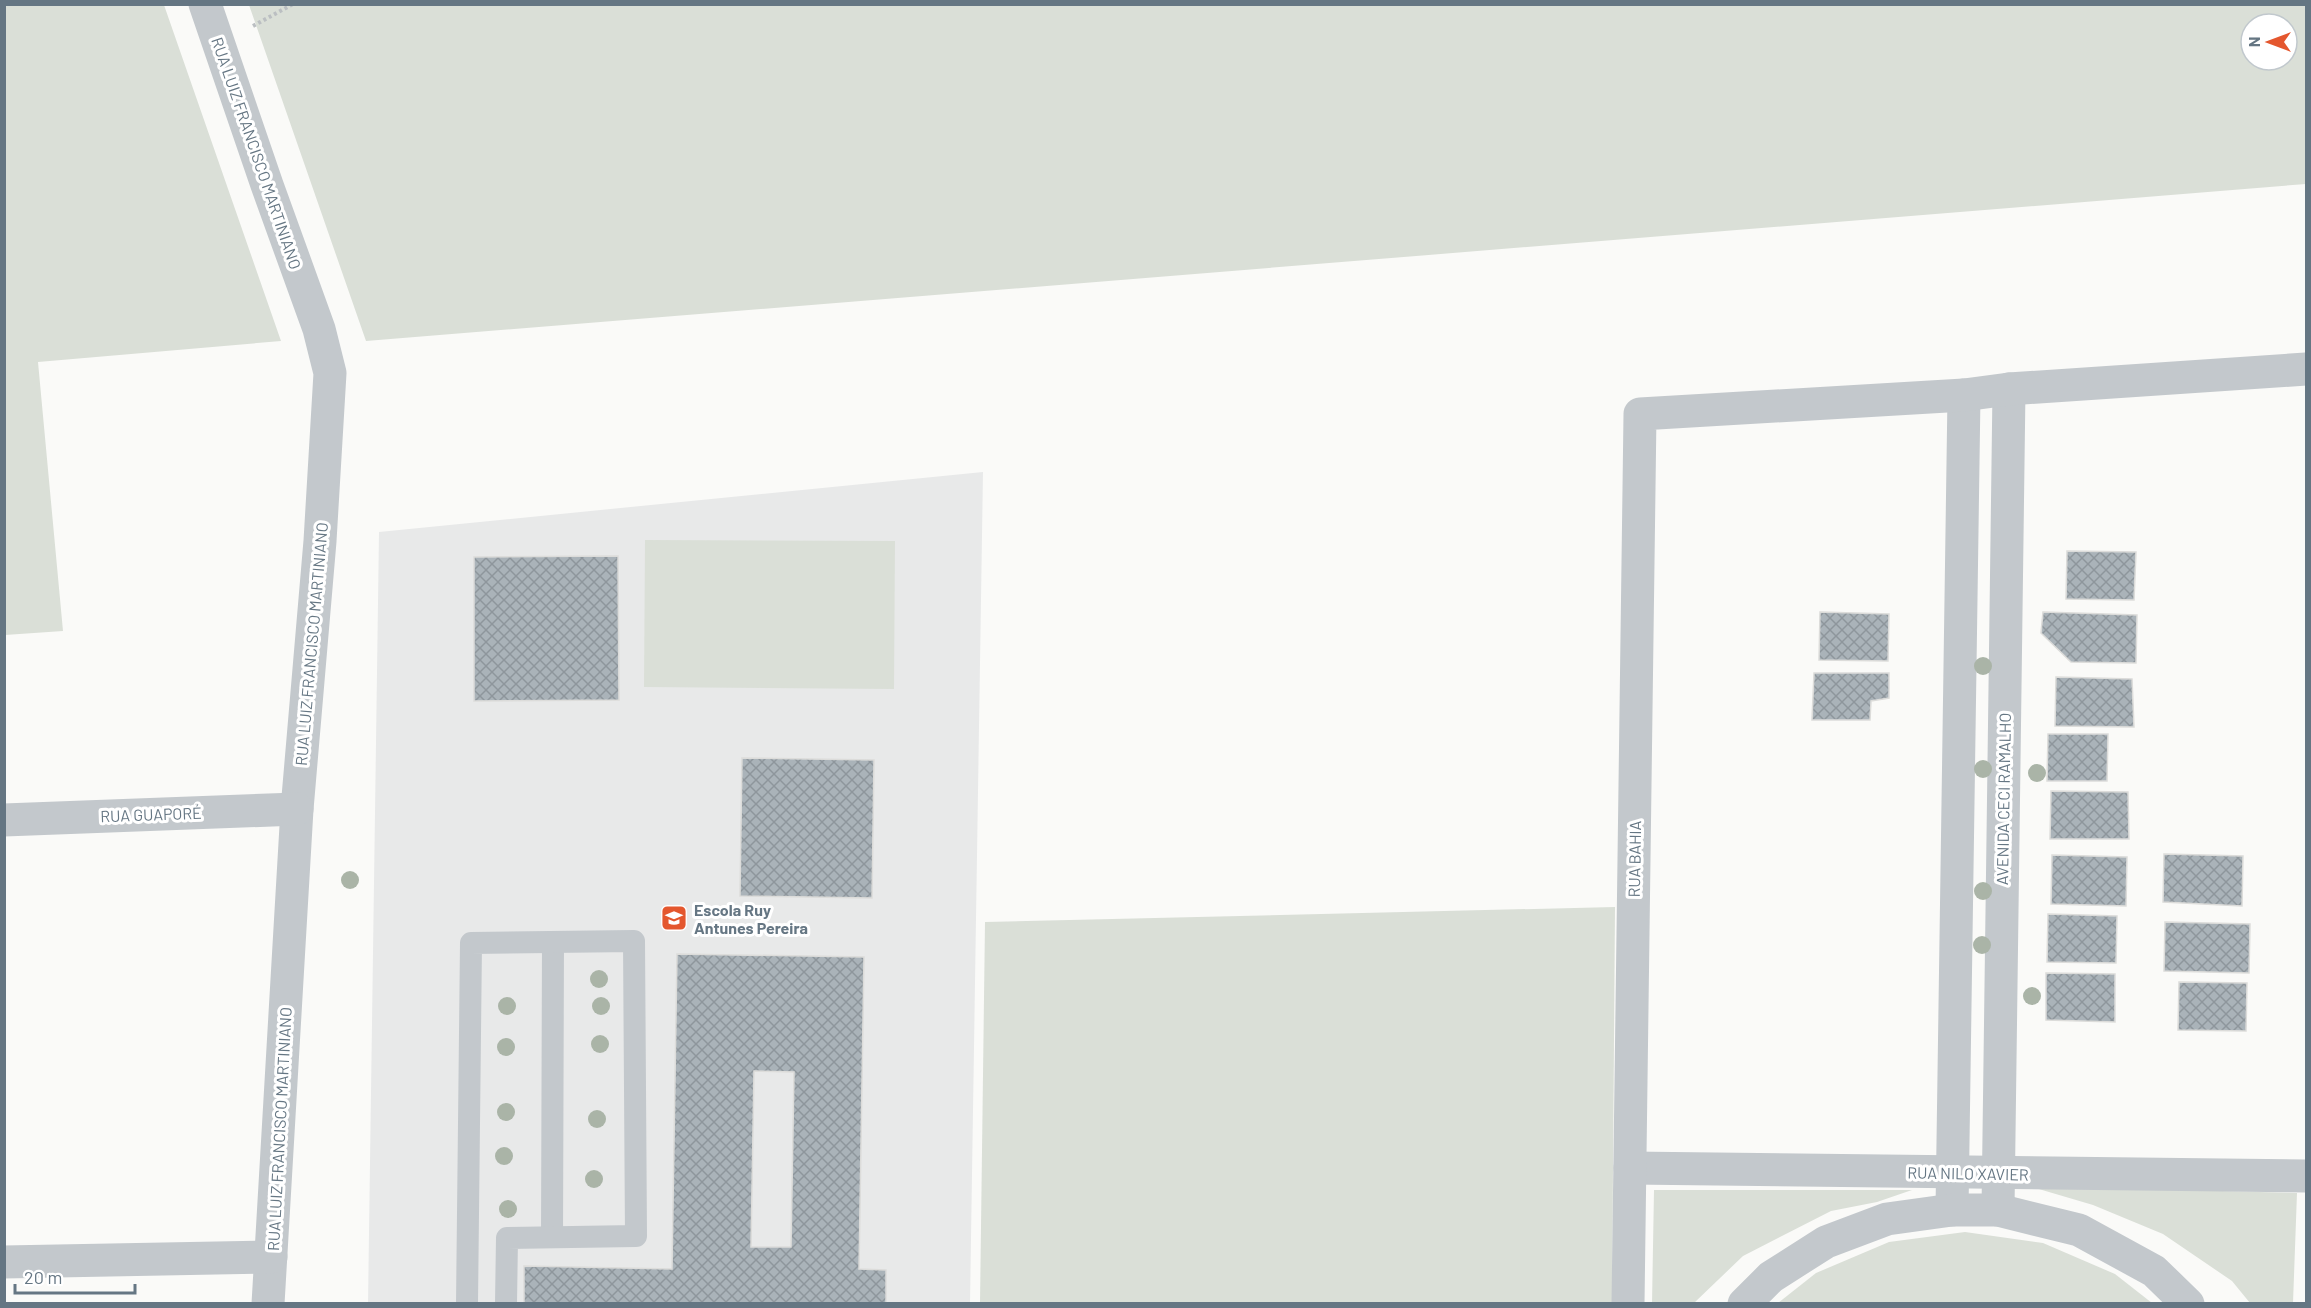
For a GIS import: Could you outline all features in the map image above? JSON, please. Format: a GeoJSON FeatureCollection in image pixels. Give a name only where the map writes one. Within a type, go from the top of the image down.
{"type":"FeatureCollection","features":[{"type":"Feature","properties":{"kind":"street","name":"RUA LUIZ FRANCISCO MARTINIANO"},"geometry":{"type":"LineString","coordinates":[[205,4],[319,329],[330,373],[320,540],[297,809],[268,1304]]}},
{"type":"Feature","properties":{"kind":"street"},"geometry":{"type":"LineString","coordinates":[[1952,1210],[1964,395],[2009,388],[2307,369]]}},
{"type":"Feature","properties":{"kind":"street","name":"AVENIDA CECI RAMALHO"},"geometry":{"type":"LineString","coordinates":[[1998,1210],[2009,388]]}},
{"type":"Feature","properties":{"kind":"street","name":"RUA BAHIA"},"geometry":{"type":"LineString","coordinates":[[1628,1304],[1640,414],[1964,395]]}},
{"type":"Feature","properties":{"kind":"street","name":"RUA GUAPORÉ"},"geometry":{"type":"LineString","coordinates":[[4,820],[297,809]]}},
{"type":"Feature","properties":{"kind":"street","name":"RUA NILO XAVIER"},"geometry":{"type":"LineString","coordinates":[[1630,1168],[2307,1176]]}},
{"type":"Feature","properties":{"kind":"street"},"geometry":{"type":"LineString","coordinates":[[1744,1304],[1771,1277],[1826,1242],[1887,1219],[1952,1210],[1998,1210],[2079,1230],[2154,1271],[2188,1304]]}},
{"type":"Feature","properties":{"kind":"street"},"geometry":{"type":"LineString","coordinates":[[4,1262],[271,1257]]}},
{"type":"Feature","properties":{"kind":"lane"},"geometry":{"type":"LineString","coordinates":[[467,1304],[471,943],[634,941],[636,1236],[507,1238],[506,1304]]}},
{"type":"Feature","properties":{"kind":"lane"},"geometry":{"type":"LineString","coordinates":[[552,1237],[553,942]]}},
{"type":"Feature","properties":{"kind":"path"},"geometry":{"type":"LineString","coordinates":[[220,48],[248,29],[293,4]]}},
{"type":"Feature","properties":{"kind":"shaded area"},"geometry":{"type":"Polygon","coordinates":[[[5,4],[164,5],[281,341],[38,362],[63,631],[5,635],[5,4]]]}},
{"type":"Feature","properties":{"kind":"shaded area"},"geometry":{"type":"Polygon","coordinates":[[[249,5],[2306,5],[2306,184],[366,341],[249,5]]]}},
{"type":"Feature","properties":{"kind":"shaded area","name":"Escola Ruy Antunes Pereira"},"geometry":{"type":"Polygon","coordinates":[[[983,472],[970,1303],[368,1304],[379,532],[983,472]]]}},
{"type":"Feature","properties":{"kind":"shaded area"},"geometry":{"type":"Polygon","coordinates":[[[645,540],[895,541],[894,689],[644,687],[645,540]]]}},
{"type":"Feature","properties":{"kind":"shaded area"},"geometry":{"type":"Polygon","coordinates":[[[1615,907],[1612,1303],[980,1304],[985,922],[1615,907]]]}},
{"type":"Feature","properties":{"kind":"shaded area"},"geometry":{"type":"Polygon","coordinates":[[[2029,1186],[2297,1193],[2293,1303],[2250,1303],[2232,1281],[2163,1234],[2093,1205],[2029,1186]]]}},
{"type":"Feature","properties":{"kind":"shaded area"},"geometry":{"type":"Polygon","coordinates":[[[1654,1190],[1912,1190],[1877,1202],[1831,1211],[1743,1256],[1694,1303],[1652,1304],[1654,1190]]]}},
{"type":"Feature","properties":{"kind":"shaded area"},"geometry":{"type":"Polygon","coordinates":[[[1965,1232],[2043,1243],[2115,1274],[2152,1303],[1778,1303],[1816,1273],[1889,1242],[1965,1232]]]}},
{"type":"Feature","properties":{"kind":"building"},"geometry":{"type":"Polygon","coordinates":[[[2067,551],[2136,552],[2134,600],[2066,599],[2067,551]]]}},
{"type":"Feature","properties":{"kind":"building"},"geometry":{"type":"Polygon","coordinates":[[[618,556],[619,700],[474,701],[474,557],[618,556]]]}},
{"type":"Feature","properties":{"kind":"building"},"geometry":{"type":"Polygon","coordinates":[[[1820,612],[1889,614],[1888,661],[1819,660],[1820,612]]]}},
{"type":"Feature","properties":{"kind":"building"},"geometry":{"type":"Polygon","coordinates":[[[2043,612],[2137,615],[2136,663],[2071,662],[2041,633],[2043,612]]]}},
{"type":"Feature","properties":{"kind":"building"},"geometry":{"type":"Polygon","coordinates":[[[1814,673],[1889,673],[1889,698],[1871,701],[1870,720],[1812,720],[1814,673]]]}},
{"type":"Feature","properties":{"kind":"building"},"geometry":{"type":"Polygon","coordinates":[[[2056,677],[2132,679],[2134,727],[2055,726],[2056,677]]]}},
{"type":"Feature","properties":{"kind":"building"},"geometry":{"type":"Polygon","coordinates":[[[2048,734],[2108,734],[2107,781],[2047,781],[2048,734]]]}},
{"type":"Feature","properties":{"kind":"building"},"geometry":{"type":"Polygon","coordinates":[[[742,758],[874,760],[872,898],[740,896],[742,758]]]}},
{"type":"Feature","properties":{"kind":"building"},"geometry":{"type":"Polygon","coordinates":[[[2051,791],[2128,792],[2129,839],[2050,839],[2051,791]]]}},
{"type":"Feature","properties":{"kind":"building"},"geometry":{"type":"Polygon","coordinates":[[[2164,854],[2243,856],[2242,906],[2163,902],[2164,854]]]}},
{"type":"Feature","properties":{"kind":"building"},"geometry":{"type":"Polygon","coordinates":[[[2052,855],[2127,857],[2126,906],[2051,904],[2052,855]]]}},
{"type":"Feature","properties":{"kind":"building"},"geometry":{"type":"Polygon","coordinates":[[[2048,914],[2117,916],[2116,963],[2047,962],[2048,914]]]}},
{"type":"Feature","properties":{"kind":"building"},"geometry":{"type":"Polygon","coordinates":[[[2165,922],[2250,924],[2249,973],[2164,971],[2165,922]]]}},
{"type":"Feature","properties":{"kind":"building"},"geometry":{"type":"Polygon","coordinates":[[[677,954],[864,957],[859,1269],[886,1270],[886,1304],[524,1304],[524,1266],[672,1269],[677,954]],[[754,1071],[751,1247],[791,1247],[794,1072],[754,1071]]]}},
{"type":"Feature","properties":{"kind":"building"},"geometry":{"type":"Polygon","coordinates":[[[2046,973],[2115,974],[2115,1022],[2046,1020],[2046,973]]]}},
{"type":"Feature","properties":{"kind":"building"},"geometry":{"type":"Polygon","coordinates":[[[2179,982],[2247,983],[2246,1031],[2178,1030],[2179,982]]]}},
{"type":"Feature","properties":{"kind":"place","name":"Escola Ruy Antunes Pereira"},"geometry":{"type":"Point","coordinates":[674,918]}}]}
